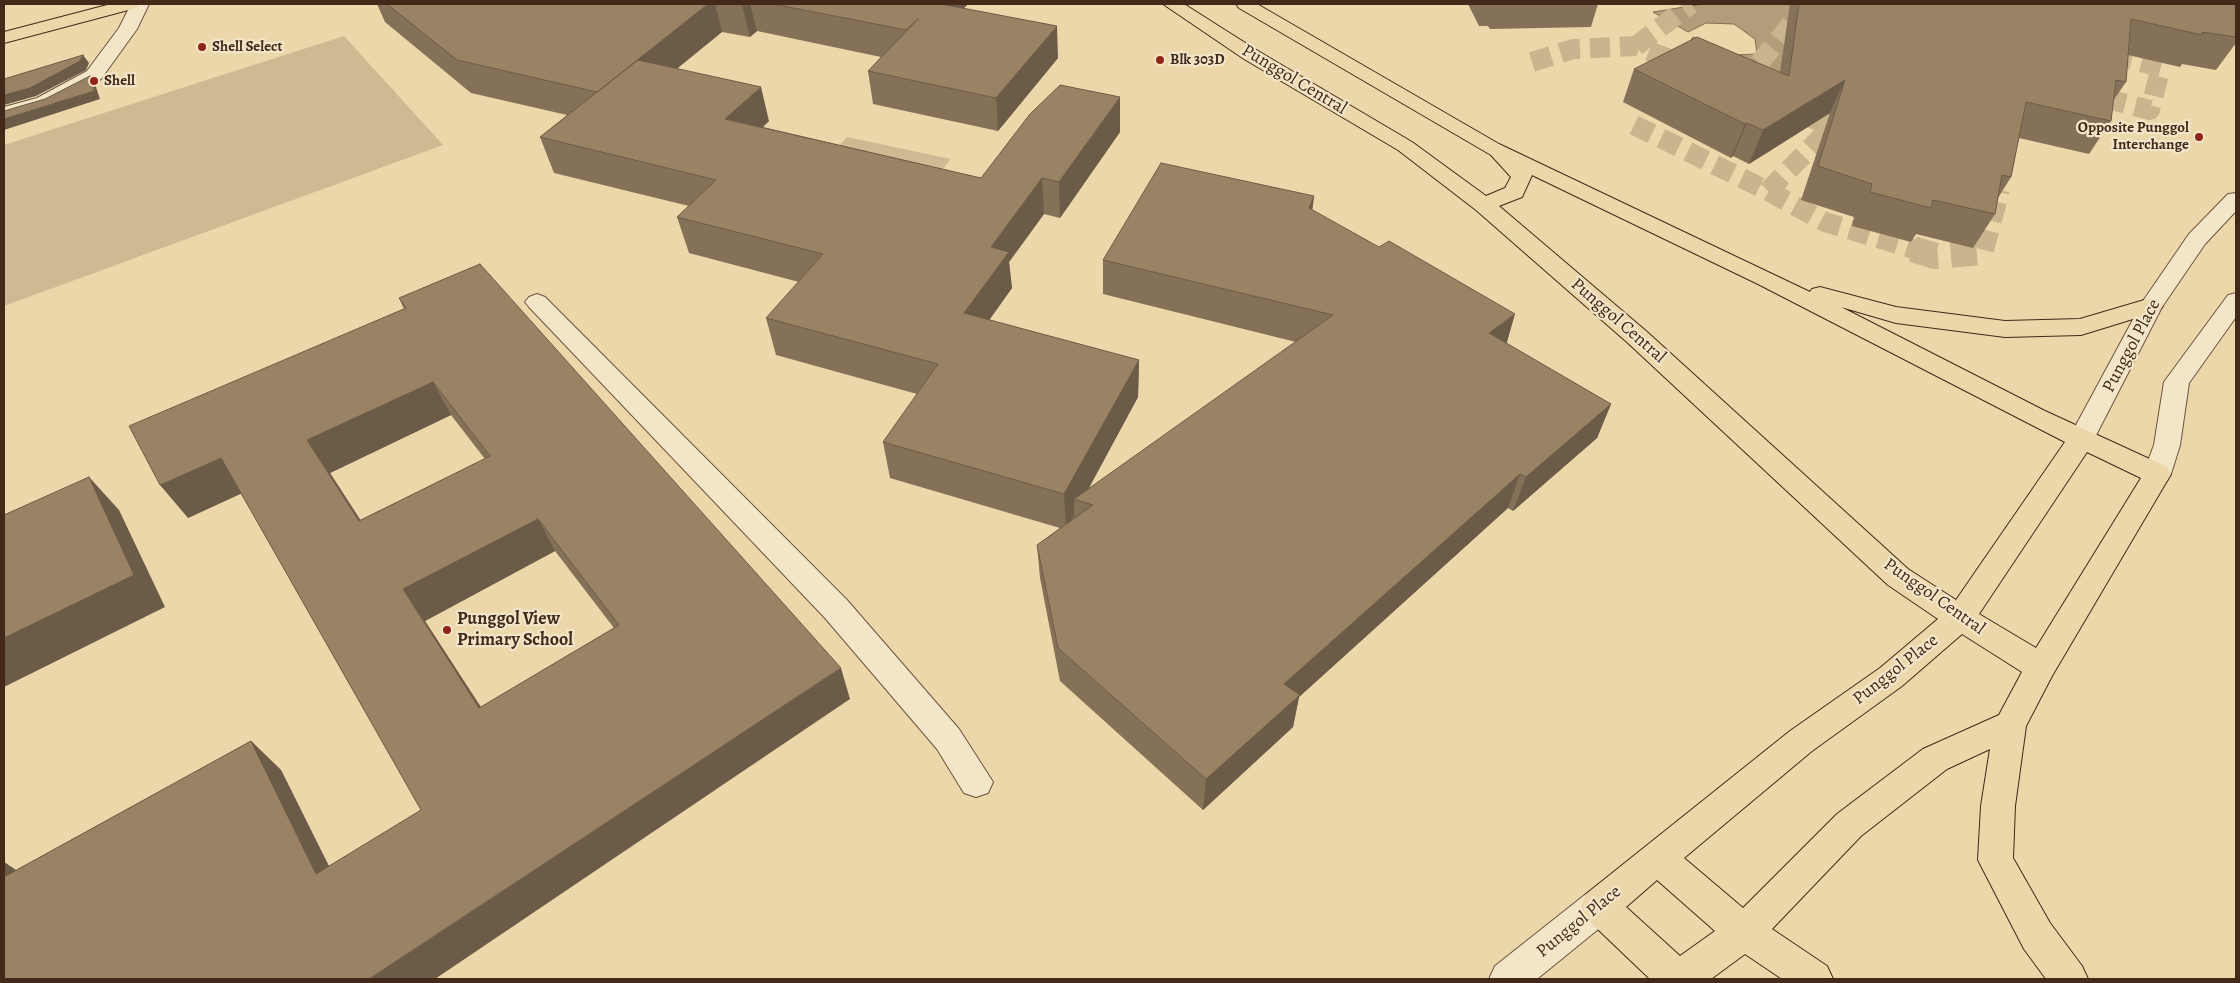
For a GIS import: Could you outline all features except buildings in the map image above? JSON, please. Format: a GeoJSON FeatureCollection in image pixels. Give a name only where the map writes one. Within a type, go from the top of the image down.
{"type":"FeatureCollection","features":[{"type":"Feature","properties":{"kind":"main road"},"geometry":{"type":"LineString","coordinates":[[4,38],[130,4]]}},
{"type":"Feature","properties":{"kind":"main road","name":"Punggol Central"},"geometry":{"type":"LineString","coordinates":[[1172,4],[1251,55],[1406,146],[1484,205],[1637,336],[1898,577],[1960,618],[2042,667]]}},
{"type":"Feature","properties":{"kind":"main road"},"geometry":{"type":"LineString","coordinates":[[1245,4],[1492,148],[1766,279],[2082,438],[2158,474],[2042,667],[2010,725],[1998,806],[1995,860],[2037,936],[2069,979]]}},
{"type":"Feature","properties":{"kind":"main road"},"geometry":{"type":"LineString","coordinates":[[1484,205],[1514,192],[1522,176],[1492,148]]}},
{"type":"Feature","properties":{"kind":"main road"},"geometry":{"type":"LineString","coordinates":[[1766,279],[1896,315],[2005,329],[2081,327],[2151,306]]}},
{"type":"Feature","properties":{"kind":"main road","name":"Punggol Place"},"geometry":{"type":"LineString","coordinates":[[1599,906],[1659,859],[1801,741],[1891,677],[1960,618],[2082,438]]}},
{"type":"Feature","properties":{"kind":"main road"},"geometry":{"type":"LineString","coordinates":[[1599,906],[1679,979],[1744,932],[1849,825],[1934,759],[2010,725]]}},
{"type":"Feature","properties":{"kind":"main road"},"geometry":{"type":"LineString","coordinates":[[1659,859],[1744,932],[1814,979]]}},
{"type":"Feature","properties":{"kind":"street"},"geometry":{"type":"LineString","coordinates":[[4,113],[44,102],[79,85],[94,75],[128,29],[140,4]]}},
{"type":"Feature","properties":{"kind":"street","name":"Punggol Place"},"geometry":{"type":"LineString","coordinates":[[2082,438],[2151,306],[2197,239],[2236,200]]}},
{"type":"Feature","properties":{"kind":"street"},"geometry":{"type":"LineString","coordinates":[[2158,474],[2168,446],[2177,382],[2236,300]]}},
{"type":"Feature","properties":{"kind":"street"},"geometry":{"type":"LineString","coordinates":[[537,302],[836,609],[948,739],[976,782]]}},
{"type":"Feature","properties":{"kind":"street","name":"Punggol Place"},"geometry":{"type":"LineString","coordinates":[[1508,979],[1599,906]]}},
{"type":"Feature","properties":{"kind":"shaded area"},"geometry":{"type":"Polygon","coordinates":[[[1703,4],[1885,4],[1864,114],[1826,121],[1771,91],[1765,65],[1727,74],[1681,56],[1693,37],[1733,55],[1757,54],[1755,39],[1734,24],[1706,23],[1688,32],[1653,12],[1703,4]]]}},
{"type":"Feature","properties":{"kind":"shaded area"},"geometry":{"type":"Polygon","coordinates":[[[344,36],[443,145],[4,306],[4,145],[344,36]]]}},
{"type":"Feature","properties":{"kind":"shaded area"},"geometry":{"type":"Polygon","coordinates":[[[847,137],[951,159],[926,189],[820,166],[847,137]]]}},
{"type":"Feature","properties":{"kind":"tunnel"},"geometry":{"type":"LineString","coordinates":[[1636,46],[1691,4]]}},
{"type":"Feature","properties":{"kind":"tunnel"},"geometry":{"type":"LineString","coordinates":[[1740,86],[1808,4]]}},
{"type":"Feature","properties":{"kind":"tunnel"},"geometry":{"type":"LineString","coordinates":[[1532,62],[1573,49],[1636,46]]}},
{"type":"Feature","properties":{"kind":"tunnel"},"geometry":{"type":"LineString","coordinates":[[1636,46],[1695,69]]}},
{"type":"Feature","properties":{"kind":"tunnel"},"geometry":{"type":"LineString","coordinates":[[2077,91],[2150,110],[2161,67],[2093,50]]}},
{"type":"Feature","properties":{"kind":"tunnel"},"geometry":{"type":"LineString","coordinates":[[1783,106],[1861,139]]}},
{"type":"Feature","properties":{"kind":"tunnel"},"geometry":{"type":"LineString","coordinates":[[1634,125],[1768,191]]}},
{"type":"Feature","properties":{"kind":"tunnel"},"geometry":{"type":"LineString","coordinates":[[1768,191],[1830,128]]}},
{"type":"Feature","properties":{"kind":"tunnel"},"geometry":{"type":"LineString","coordinates":[[1984,250],[2000,190]]}},
{"type":"Feature","properties":{"kind":"tunnel"},"geometry":{"type":"LineString","coordinates":[[1768,191],[1825,222],[1917,250]]}},
{"type":"Feature","properties":{"kind":"tunnel"},"geometry":{"type":"LineString","coordinates":[[1913,249],[1935,256],[1984,252],[1985,249]]}},
{"type":"Feature","properties":{"kind":"place","name":"Shell Select"},"geometry":{"type":"Point","coordinates":[202,47]}},
{"type":"Feature","properties":{"kind":"place","name":"Blk 303D"},"geometry":{"type":"Point","coordinates":[1160,60]}},
{"type":"Feature","properties":{"kind":"place","name":"Shell"},"geometry":{"type":"Point","coordinates":[94,81]}},
{"type":"Feature","properties":{"kind":"place","name":"Opposite Punggol Interchange"},"geometry":{"type":"Point","coordinates":[2199,137]}},
{"type":"Feature","properties":{"kind":"place","name":"Punggol View Primary School"},"geometry":{"type":"Point","coordinates":[447,630]}}]}
